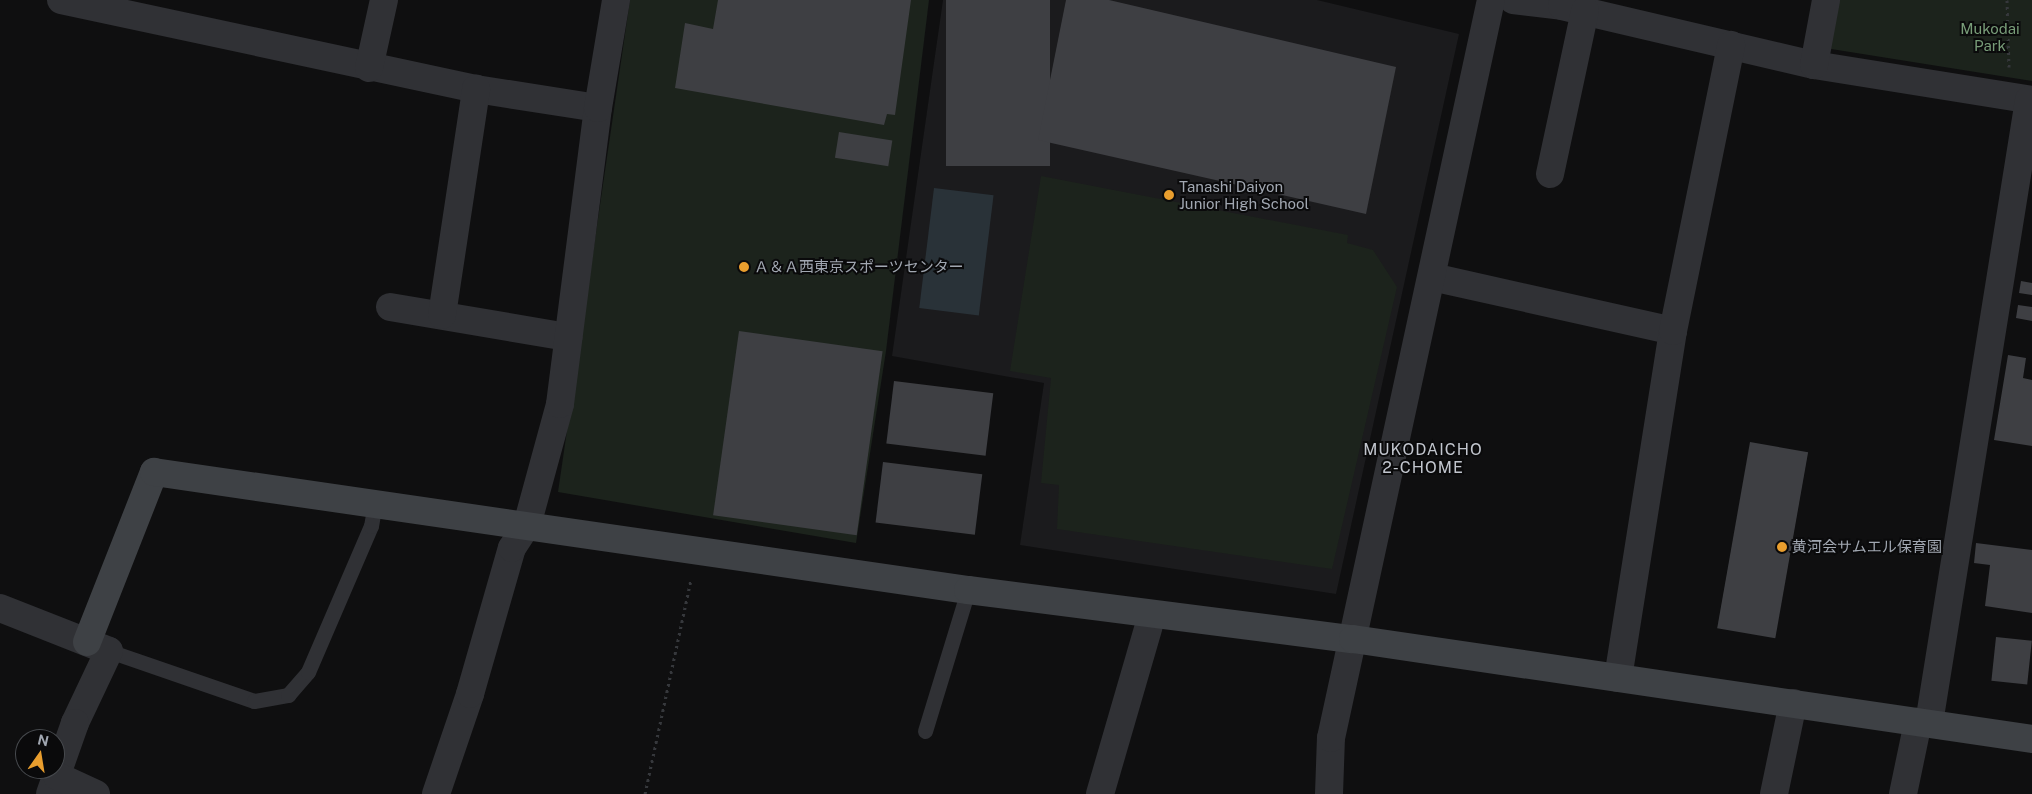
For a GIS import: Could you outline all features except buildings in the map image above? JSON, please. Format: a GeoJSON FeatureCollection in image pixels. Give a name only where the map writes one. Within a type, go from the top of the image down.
{"type":"FeatureCollection","features":[{"type":"Feature","properties":{"kind":"street"},"geometry":{"type":"LineString","coordinates":[[61,0],[144,9],[369,68],[476,89],[598,108]]}},
{"type":"Feature","properties":{"kind":"street"},"geometry":{"type":"LineString","coordinates":[[369,68],[384,0]]}},
{"type":"Feature","properties":{"kind":"street"},"geometry":{"type":"LineString","coordinates":[[436,794],[470,694],[512,548],[528,525],[560,404],[598,108],[616,0]]}},
{"type":"Feature","properties":{"kind":"street"},"geometry":{"type":"LineString","coordinates":[[1329,794],[1331,738],[1491,0]]}},
{"type":"Feature","properties":{"kind":"street"},"geometry":{"type":"LineString","coordinates":[[1513,0],[1585,11],[1814,65],[2025,99],[1924,722],[1903,794]]}},
{"type":"Feature","properties":{"kind":"street"},"geometry":{"type":"LineString","coordinates":[[1814,65],[1826,0]]}},
{"type":"Feature","properties":{"kind":"street"},"geometry":{"type":"LineString","coordinates":[[1550,174],[1585,11]]}},
{"type":"Feature","properties":{"kind":"street"},"geometry":{"type":"LineString","coordinates":[[1618,678],[1673,331],[1731,45]]}},
{"type":"Feature","properties":{"kind":"street"},"geometry":{"type":"LineString","coordinates":[[442,315],[476,89]]}},
{"type":"Feature","properties":{"kind":"street"},"geometry":{"type":"LineString","coordinates":[[1432,277],[1673,331]]}},
{"type":"Feature","properties":{"kind":"street"},"geometry":{"type":"LineString","coordinates":[[390,306],[568,338]]}},
{"type":"Feature","properties":{"kind":"street"},"geometry":{"type":"LineString","coordinates":[[96,794],[53,785],[75,723],[154,472],[968,590],[1152,615],[1353,639],[2032,739]]}},
{"type":"Feature","properties":{"kind":"street"},"geometry":{"type":"LineString","coordinates":[[0,608],[98,646]]}},
{"type":"Feature","properties":{"kind":"street"},"geometry":{"type":"LineString","coordinates":[[1100,794],[1152,615]]}},
{"type":"Feature","properties":{"kind":"street"},"geometry":{"type":"LineString","coordinates":[[1774,794],[1793,703]]}},
{"type":"Feature","properties":{"kind":"lane"},"geometry":{"type":"LineString","coordinates":[[98,646],[254,701],[288,695],[308,672],[371,526],[376,504]]}},
{"type":"Feature","properties":{"kind":"lane"},"geometry":{"type":"LineString","coordinates":[[925,731],[968,590]]}},
{"type":"Feature","properties":{"kind":"path"},"geometry":{"type":"LineString","coordinates":[[2007,0],[2006,49],[2025,99]]}},
{"type":"Feature","properties":{"kind":"path"},"geometry":{"type":"LineString","coordinates":[[645,794],[697,550]]}},
{"type":"Feature","properties":{"kind":"shaded area","name":"Tanashi Daiyon Junior High School"},"geometry":{"type":"Polygon","coordinates":[[[943,0],[1317,0],[1459,34],[1336,594],[1020,545],[1044,383],[892,356],[943,0]]]}},
{"type":"Feature","properties":{"kind":"shaded area"},"geometry":{"type":"Polygon","coordinates":[[[934,188],[994,195],[979,315],[919,308],[934,188]]]}},
{"type":"Feature","properties":{"kind":"green space","name":"Ａ＆Ａ西東京スポーツセンター"},"geometry":{"type":"Polygon","coordinates":[[[630,0],[929,0],[886,351],[856,543],[558,492],[630,0]]]}},
{"type":"Feature","properties":{"kind":"green space","name":"Mukodai Park"},"geometry":{"type":"Polygon","coordinates":[[[1834,0],[2032,0],[2032,81],[1825,48],[1834,0]]]}},
{"type":"Feature","properties":{"kind":"green space"},"geometry":{"type":"Polygon","coordinates":[[[1041,176],[1348,235],[1347,243],[1373,250],[1397,287],[1332,569],[1057,529],[1059,485],[1041,483],[1051,378],[1010,371],[1041,176]]]}},
{"type":"Feature","properties":{"kind":"place","name":"Tanashi Daiyon Junior High School"},"geometry":{"type":"Point","coordinates":[1169,195]}},
{"type":"Feature","properties":{"kind":"place","name":"Ａ＆Ａ西東京スポーツセンター"},"geometry":{"type":"Point","coordinates":[744,267]}},
{"type":"Feature","properties":{"kind":"place","name":"黄河会サムエル保育園"},"geometry":{"type":"Point","coordinates":[1782,547]}},
{"type":"Feature","properties":{"kind":"district","name":"MUKODAICHO 2-CHOME"},"geometry":{"type":"Point","coordinates":[1423,459]}}]}
